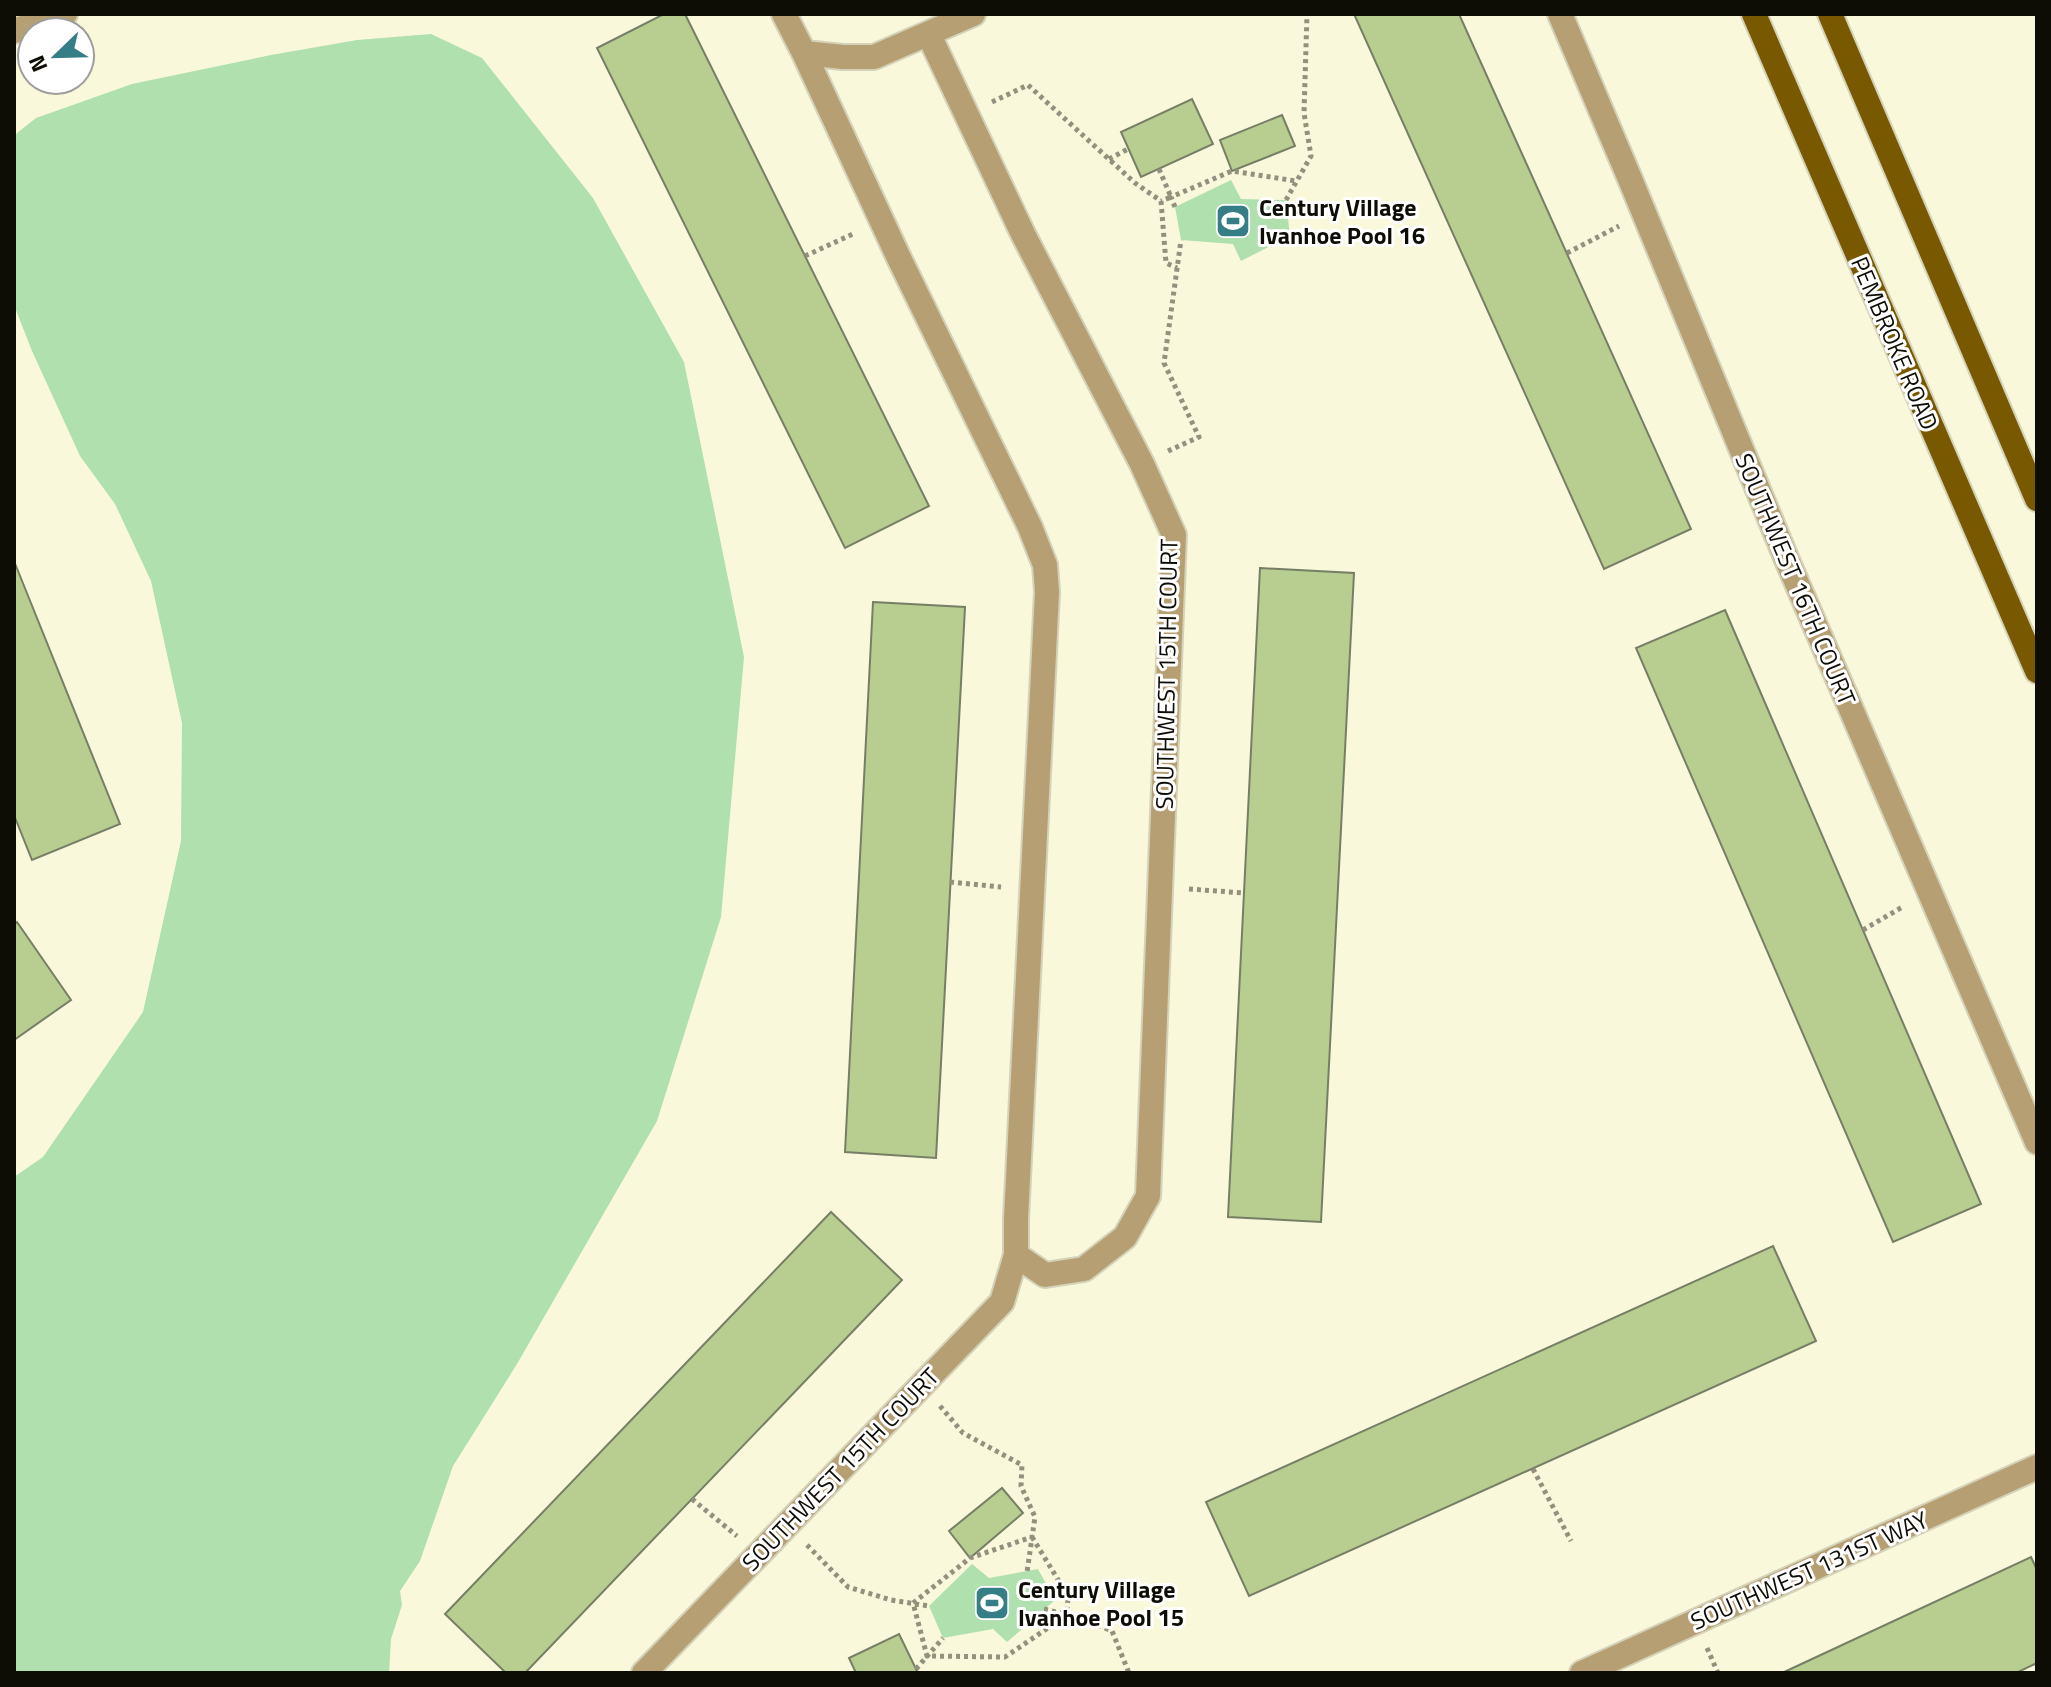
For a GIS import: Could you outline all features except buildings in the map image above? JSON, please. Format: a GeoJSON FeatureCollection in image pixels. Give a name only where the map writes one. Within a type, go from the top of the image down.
{"type":"FeatureCollection","features":[{"type":"Feature","properties":{"kind":"main road","name":"PEMBROKE ROAD"},"geometry":{"type":"LineString","coordinates":[[1754,14],[2037,671]]}},
{"type":"Feature","properties":{"kind":"main road"},"geometry":{"type":"LineString","coordinates":[[1830,14],[2037,499]]}},
{"type":"Feature","properties":{"kind":"street"},"geometry":{"type":"LineString","coordinates":[[14,31],[65,14]]}},
{"type":"Feature","properties":{"kind":"street","name":"SOUTHWEST 15TH COURT"},"geometry":{"type":"LineString","coordinates":[[644,1673],[1002,1302],[1016,1255],[1047,592],[1045,565],[1030,527],[784,14]]}},
{"type":"Feature","properties":{"kind":"street"},"geometry":{"type":"LineString","coordinates":[[804,53],[874,57],[973,14]]}},
{"type":"Feature","properties":{"kind":"street","name":"SOUTHWEST 16TH COURT"},"geometry":{"type":"LineString","coordinates":[[1560,14],[1787,560],[2037,1142]]}},
{"type":"Feature","properties":{"kind":"street","name":"SOUTHWEST 15TH COURT"},"geometry":{"type":"LineString","coordinates":[[929,35],[1023,234],[1142,464],[1174,535],[1148,1196],[1125,1237],[1084,1269],[1045,1275],[1016,1255]]}},
{"type":"Feature","properties":{"kind":"street","name":"SOUTHWEST 131ST WAY"},"geometry":{"type":"LineString","coordinates":[[1582,1673],[2037,1467]]}},
{"type":"Feature","properties":{"kind":"path"},"geometry":{"type":"LineString","coordinates":[[1286,200],[1311,156],[1304,113],[1307,14]]}},
{"type":"Feature","properties":{"kind":"path"},"geometry":{"type":"LineString","coordinates":[[967,115],[1028,85],[1135,183],[1161,201]]}},
{"type":"Feature","properties":{"kind":"path"},"geometry":{"type":"LineString","coordinates":[[1109,159],[1128,149]]}},
{"type":"Feature","properties":{"kind":"path"},"geometry":{"type":"LineString","coordinates":[[1159,169],[1175,207]]}},
{"type":"Feature","properties":{"kind":"path"},"geometry":{"type":"LineString","coordinates":[[1161,201],[1232,171],[1296,181]]}},
{"type":"Feature","properties":{"kind":"path"},"geometry":{"type":"LineString","coordinates":[[1161,201],[1166,263],[1177,268]]}},
{"type":"Feature","properties":{"kind":"path"},"geometry":{"type":"LineString","coordinates":[[1567,253],[1644,213]]}},
{"type":"Feature","properties":{"kind":"path"},"geometry":{"type":"LineString","coordinates":[[805,256],[881,220]]}},
{"type":"Feature","properties":{"kind":"path"},"geometry":{"type":"LineString","coordinates":[[1142,464],[1199,437],[1164,363],[1181,240]]}},
{"type":"Feature","properties":{"kind":"path"},"geometry":{"type":"LineString","coordinates":[[950,882],[1032,889]]}},
{"type":"Feature","properties":{"kind":"path"},"geometry":{"type":"LineString","coordinates":[[1160,887],[1244,893]]}},
{"type":"Feature","properties":{"kind":"path"},"geometry":{"type":"LineString","coordinates":[[1863,930],[1930,890]]}},
{"type":"Feature","properties":{"kind":"path"},"geometry":{"type":"LineString","coordinates":[[920,1385],[963,1433],[1022,1465],[1021,1486],[1035,1517],[1027,1572]]}},
{"type":"Feature","properties":{"kind":"path"},"geometry":{"type":"LineString","coordinates":[[1533,1469],[1571,1541]]}},
{"type":"Feature","properties":{"kind":"path"},"geometry":{"type":"LineString","coordinates":[[692,1499],[759,1553]]}},
{"type":"Feature","properties":{"kind":"path"},"geometry":{"type":"LineString","coordinates":[[786,1524],[848,1587],[891,1600],[929,1606]]}},
{"type":"Feature","properties":{"kind":"path"},"geometry":{"type":"LineString","coordinates":[[913,1603],[970,1558],[1032,1537]]}},
{"type":"Feature","properties":{"kind":"path"},"geometry":{"type":"LineString","coordinates":[[1032,1537],[1068,1596],[1067,1615]]}},
{"type":"Feature","properties":{"kind":"path"},"geometry":{"type":"LineString","coordinates":[[913,1603],[927,1656]]}},
{"type":"Feature","properties":{"kind":"path"},"geometry":{"type":"LineString","coordinates":[[1044,1609],[1112,1631],[1129,1673]]}},
{"type":"Feature","properties":{"kind":"path"},"geometry":{"type":"LineString","coordinates":[[927,1656],[1005,1657],[1067,1615]]}},
{"type":"Feature","properties":{"kind":"path"},"geometry":{"type":"LineString","coordinates":[[916,1669],[943,1638]]}},
{"type":"Feature","properties":{"kind":"shaded area"},"geometry":{"type":"Polygon","coordinates":[[[431,34],[482,58],[593,198],[684,362],[744,657],[721,917],[657,1121],[517,1364],[453,1466],[420,1561],[400,1591],[402,1605],[391,1639],[389,1673],[14,1673],[14,1177],[43,1157],[143,1012],[181,841],[182,723],[151,581],[115,504],[80,456],[14,305],[14,140],[17,133],[36,118],[132,84],[357,40],[431,34]]]}},
{"type":"Feature","properties":{"kind":"shaded area","name":"Century Village Ivanhoe Pool 16"},"geometry":{"type":"Polygon","coordinates":[[[1231,180],[1241,199],[1286,200],[1290,236],[1241,261],[1233,244],[1181,240],[1175,207],[1231,180]]]}},
{"type":"Feature","properties":{"kind":"shaded area","name":"Century Village Ivanhoe Pool 15"},"geometry":{"type":"Polygon","coordinates":[[[972,1564],[989,1578],[1038,1569],[1055,1600],[1007,1642],[993,1629],[943,1638],[929,1606],[972,1564]]]}},
{"type":"Feature","properties":{"kind":"place","name":"Century Village Ivanhoe Pool 16"},"geometry":{"type":"Point","coordinates":[1233,221]}},
{"type":"Feature","properties":{"kind":"place","name":"Century Village Ivanhoe Pool 15"},"geometry":{"type":"Point","coordinates":[992,1603]}}]}
